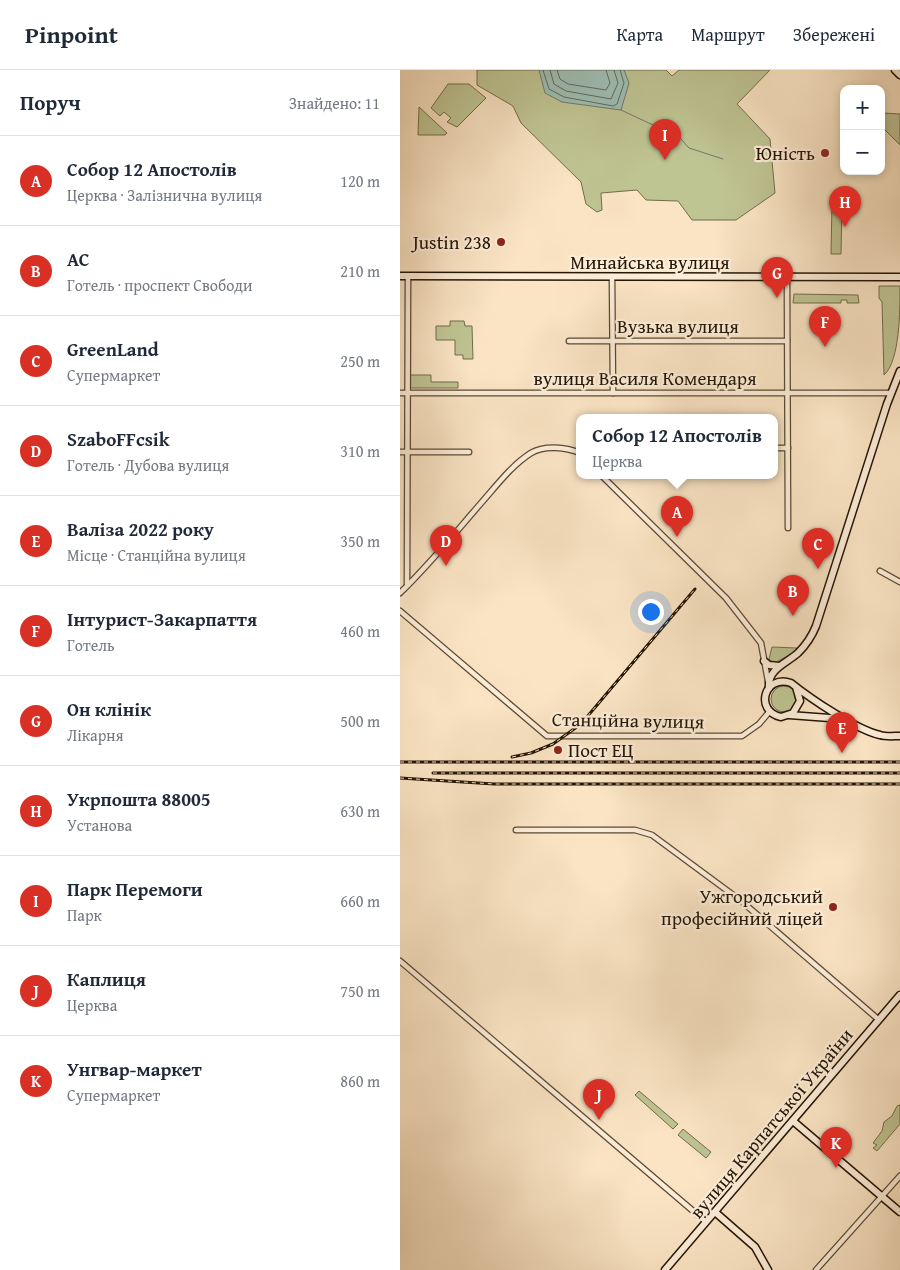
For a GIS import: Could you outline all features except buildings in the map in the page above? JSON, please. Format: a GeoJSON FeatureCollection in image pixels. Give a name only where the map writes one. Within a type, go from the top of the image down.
{"type":"FeatureCollection","features":[{"type":"Feature","properties":{"kind":"main road"},"geometry":{"type":"LineString","coordinates":[[895,70],[900,75]]}},
{"type":"Feature","properties":{"kind":"main road","name":"Минайська вулиця"},"geometry":{"type":"LineString","coordinates":[[400,276],[900,277]]}},
{"type":"Feature","properties":{"kind":"main road"},"geometry":{"type":"LineString","coordinates":[[845,719],[826,716],[777,716],[770,711],[765,701],[769,684],[782,665],[804,646],[816,626],[890,393],[900,371]]}},
{"type":"Feature","properties":{"kind":"main road"},"geometry":{"type":"LineString","coordinates":[[764,661],[769,665],[782,665]]}},
{"type":"Feature","properties":{"kind":"main road"},"geometry":{"type":"LineString","coordinates":[[782,665],[780,672],[786,682]]}},
{"type":"Feature","properties":{"kind":"main road"},"geometry":{"type":"LineString","coordinates":[[769,684],[786,682],[845,719],[880,735],[900,736]]}},
{"type":"Feature","properties":{"kind":"main road"},"geometry":{"type":"LineString","coordinates":[[789,716],[797,710],[800,701],[796,687]]}},
{"type":"Feature","properties":{"kind":"main road","name":"вулиця Карпатської України"},"geometry":{"type":"LineString","coordinates":[[665,1270],[900,995]]}},
{"type":"Feature","properties":{"kind":"main road"},"geometry":{"type":"LineString","coordinates":[[792,1121],[900,1212]]}},
{"type":"Feature","properties":{"kind":"main road"},"geometry":{"type":"LineString","coordinates":[[715,1212],[755,1247],[768,1270]]}},
{"type":"Feature","properties":{"kind":"street"},"geometry":{"type":"LineString","coordinates":[[407,584],[408,276]]}},
{"type":"Feature","properties":{"kind":"street"},"geometry":{"type":"LineString","coordinates":[[612,276],[612,393]]}},
{"type":"Feature","properties":{"kind":"street"},"geometry":{"type":"LineString","coordinates":[[787,277],[788,528]]}},
{"type":"Feature","properties":{"kind":"street","name":"Вузька вулиця"},"geometry":{"type":"LineString","coordinates":[[569,341],[787,341]]}},
{"type":"Feature","properties":{"kind":"street","name":"вулиця Василя Комендаря"},"geometry":{"type":"LineString","coordinates":[[400,393],[890,393]]}},
{"type":"Feature","properties":{"kind":"street"},"geometry":{"type":"LineString","coordinates":[[400,593],[507,474],[531,454],[538,450],[559,448],[570,448],[576,451]]}},
{"type":"Feature","properties":{"kind":"street"},"geometry":{"type":"LineString","coordinates":[[778,448],[788,448]]}},
{"type":"Feature","properties":{"kind":"street"},"geometry":{"type":"LineString","coordinates":[[400,452],[469,452]]}},
{"type":"Feature","properties":{"kind":"street"},"geometry":{"type":"LineString","coordinates":[[605,479],[726,598],[761,643],[769,684]]}},
{"type":"Feature","properties":{"kind":"street"},"geometry":{"type":"LineString","coordinates":[[400,507],[408,507]]}},
{"type":"Feature","properties":{"kind":"street"},"geometry":{"type":"LineString","coordinates":[[880,571],[900,582]]}},
{"type":"Feature","properties":{"kind":"street","name":"Станційна вулиця"},"geometry":{"type":"LineString","coordinates":[[400,611],[547,736],[742,736],[759,724],[770,711]]}},
{"type":"Feature","properties":{"kind":"street"},"geometry":{"type":"LineString","coordinates":[[516,830],[635,830],[652,835],[740,900],[879,1020]]}},
{"type":"Feature","properties":{"kind":"street"},"geometry":{"type":"LineString","coordinates":[[400,961],[706,1222]]}},
{"type":"Feature","properties":{"kind":"street"},"geometry":{"type":"LineString","coordinates":[[816,1270],[900,1176]]}},
{"type":"Feature","properties":{"kind":"green space"},"geometry":{"type":"Polygon","coordinates":[[[477,70],[666,70],[672,76],[679,70],[770,70],[737,104],[770,139],[775,193],[736,220],[692,220],[678,201],[646,200],[637,190],[601,193],[602,210],[597,212],[586,204],[581,182],[521,123],[513,106],[477,85],[477,70]]]}},
{"type":"Feature","properties":{"kind":"green space"},"geometry":{"type":"Polygon","coordinates":[[[448,84],[469,84],[486,98],[457,127],[447,122],[451,118],[444,112],[440,116],[431,108],[448,84]]]}},
{"type":"Feature","properties":{"kind":"green space"},"geometry":{"type":"Polygon","coordinates":[[[419,107],[447,133],[445,135],[418,135],[419,107]]]}},
{"type":"Feature","properties":{"kind":"green space"},"geometry":{"type":"Polygon","coordinates":[[[885,113],[900,114],[900,145],[885,130],[885,113]]]}},
{"type":"Feature","properties":{"kind":"green space"},"geometry":{"type":"Polygon","coordinates":[[[832,203],[842,203],[841,254],[831,254],[832,203]]]}},
{"type":"Feature","properties":{"kind":"green space"},"geometry":{"type":"Polygon","coordinates":[[[879,286],[900,286],[896,347],[893,359],[884,375],[882,302],[879,298],[879,286]]]}},
{"type":"Feature","properties":{"kind":"green space"},"geometry":{"type":"Polygon","coordinates":[[[794,294],[858,295],[859,303],[847,303],[847,300],[841,300],[841,303],[793,303],[794,294]]]}},
{"type":"Feature","properties":{"kind":"green space"},"geometry":{"type":"Polygon","coordinates":[[[450,321],[464,321],[465,326],[472,326],[473,359],[463,359],[463,355],[455,355],[455,340],[436,340],[436,326],[450,326],[450,321]]]}},
{"type":"Feature","properties":{"kind":"green space"},"geometry":{"type":"Polygon","coordinates":[[[410,375],[431,375],[431,382],[458,382],[458,388],[410,388],[410,375]]]}},
{"type":"Feature","properties":{"kind":"green space"},"geometry":{"type":"Polygon","coordinates":[[[772,647],[797,648],[790,655],[774,663],[769,659],[772,647]]]}},
{"type":"Feature","properties":{"kind":"green space"},"geometry":{"type":"Polygon","coordinates":[[[784,686],[793,690],[797,699],[793,708],[784,712],[775,708],[771,699],[775,690],[784,686]]]}},
{"type":"Feature","properties":{"kind":"green space"},"geometry":{"type":"Polygon","coordinates":[[[639,1091],[678,1124],[673,1129],[635,1095],[639,1091]]]}},
{"type":"Feature","properties":{"kind":"green space"},"geometry":{"type":"Polygon","coordinates":[[[900,1105],[900,1124],[877,1151],[873,1148],[877,1145],[873,1143],[882,1131],[884,1122],[892,1116],[897,1106],[900,1105]]]}},
{"type":"Feature","properties":{"kind":"green space"},"geometry":{"type":"Polygon","coordinates":[[[683,1129],[711,1152],[706,1158],[678,1135],[683,1129]]]}},
{"type":"Feature","properties":{"kind":"water"},"geometry":{"type":"Polygon","coordinates":[[[539,70],[624,70],[629,83],[621,110],[562,102],[545,93],[539,70]]]}},
{"type":"Feature","properties":{"kind":"waterway"},"geometry":{"type":"LineString","coordinates":[[621,110],[653,125]]}},
{"type":"Feature","properties":{"kind":"waterway"},"geometry":{"type":"LineString","coordinates":[[657,127],[680,138],[689,148],[723,159]]}},
{"type":"Feature","properties":{"kind":"railway"},"geometry":{"type":"LineString","coordinates":[[512,757],[531,753],[553,744],[581,724],[695,589]]}},
{"type":"Feature","properties":{"kind":"railway"},"geometry":{"type":"LineString","coordinates":[[400,762],[900,762]]}},
{"type":"Feature","properties":{"kind":"railway"},"geometry":{"type":"LineString","coordinates":[[433,773],[900,773]]}},
{"type":"Feature","properties":{"kind":"railway"},"geometry":{"type":"LineString","coordinates":[[400,778],[494,784],[900,784]]}},
{"type":"Feature","properties":{"kind":"place","name":"Юність"},"geometry":{"type":"Point","coordinates":[825,153]}},
{"type":"Feature","properties":{"kind":"place","name":"Парк Перемоги"},"geometry":{"type":"Point","coordinates":[665,160]}},
{"type":"Feature","properties":{"kind":"place","name":"Укрпошта 88005"},"geometry":{"type":"Point","coordinates":[845,227]}},
{"type":"Feature","properties":{"kind":"place","name":"Justin 238"},"geometry":{"type":"Point","coordinates":[501,242]}},
{"type":"Feature","properties":{"kind":"place","name":"Он клінік"},"geometry":{"type":"Point","coordinates":[777,298]}},
{"type":"Feature","properties":{"kind":"place","name":"Інтурист-Закарпаття"},"geometry":{"type":"Point","coordinates":[825,347]}},
{"type":"Feature","properties":{"kind":"place","name":"Собор 12 Апостолів"},"geometry":{"type":"Point","coordinates":[677,537]}},
{"type":"Feature","properties":{"kind":"place","name":"SzaboFFcsik"},"geometry":{"type":"Point","coordinates":[446,566]}},
{"type":"Feature","properties":{"kind":"place","name":"GreenLand"},"geometry":{"type":"Point","coordinates":[818,569]}},
{"type":"Feature","properties":{"kind":"place","name":"AC"},"geometry":{"type":"Point","coordinates":[793,616]}},
{"type":"Feature","properties":{"kind":"place","name":"Пост ЕЦ"},"geometry":{"type":"Point","coordinates":[558,750]}},
{"type":"Feature","properties":{"kind":"place","name":"Валіза 2022 року"},"geometry":{"type":"Point","coordinates":[842,753]}},
{"type":"Feature","properties":{"kind":"place","name":"Ужгородський професійний ліцей"},"geometry":{"type":"Point","coordinates":[833,907]}},
{"type":"Feature","properties":{"kind":"place","name":"Каплиця"},"geometry":{"type":"Point","coordinates":[599,1120]}},
{"type":"Feature","properties":{"kind":"place","name":"Унгвар-маркет"},"geometry":{"type":"Point","coordinates":[836,1168]}}]}
